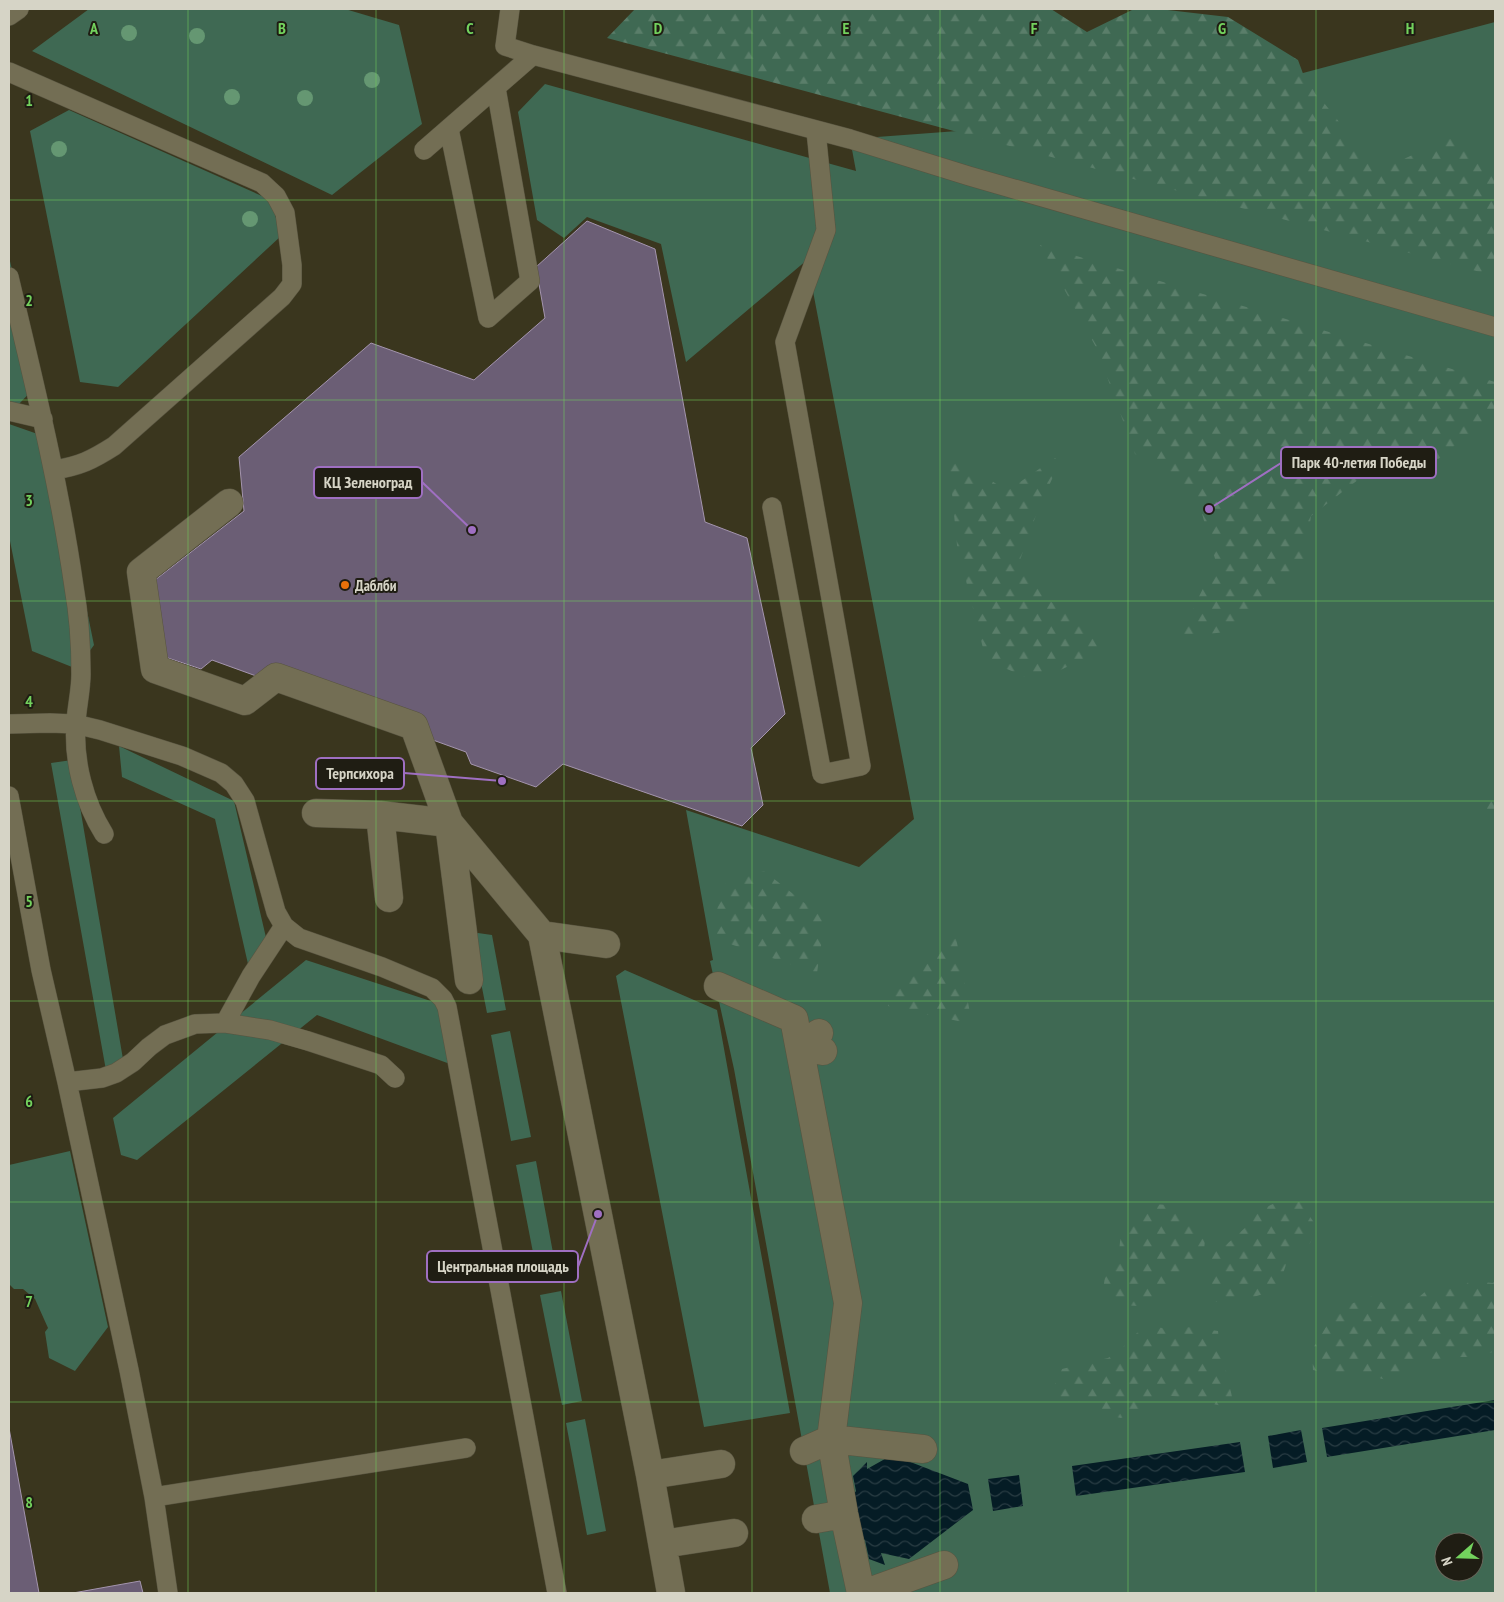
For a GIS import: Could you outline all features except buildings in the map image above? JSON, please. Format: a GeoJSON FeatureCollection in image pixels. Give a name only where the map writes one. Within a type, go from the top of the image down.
{"type":"FeatureCollection","features":[{"type":"Feature","properties":{"kind":"street"},"geometry":{"type":"LineString","coordinates":[[229,503],[180,532],[141,572],[142,618],[154,669],[205,695],[245,702],[276,677],[414,726],[449,823],[469,980]]}},
{"type":"Feature","properties":{"kind":"street"},"geometry":{"type":"LineString","coordinates":[[316,813],[380,815],[449,823],[542,934],[650,1475],[671,1593]]}},
{"type":"Feature","properties":{"kind":"street"},"geometry":{"type":"LineString","coordinates":[[380,815],[389,898]]}},
{"type":"Feature","properties":{"kind":"street"},"geometry":{"type":"LineString","coordinates":[[542,934],[606,944]]}},
{"type":"Feature","properties":{"kind":"street"},"geometry":{"type":"LineString","coordinates":[[718,986],[794,1019],[814,1044],[848,1304],[831,1439],[844,1514],[861,1593]]}},
{"type":"Feature","properties":{"kind":"street"},"geometry":{"type":"LineString","coordinates":[[804,1451],[831,1439],[924,1448]]}},
{"type":"Feature","properties":{"kind":"street"},"geometry":{"type":"LineString","coordinates":[[650,1475],[721,1464]]}},
{"type":"Feature","properties":{"kind":"street"},"geometry":{"type":"LineString","coordinates":[[816,1519],[844,1514]]}},
{"type":"Feature","properties":{"kind":"street"},"geometry":{"type":"LineString","coordinates":[[663,1544],[734,1533]]}},
{"type":"Feature","properties":{"kind":"street"},"geometry":{"type":"LineString","coordinates":[[866,1593],[944,1564]]}},
{"type":"Feature","properties":{"kind":"lane"},"geometry":{"type":"LineString","coordinates":[[9,16],[19,9]]}},
{"type":"Feature","properties":{"kind":"lane"},"geometry":{"type":"LineString","coordinates":[[510,9],[505,46],[816,130],[969,176],[1495,327]]}},
{"type":"Feature","properties":{"kind":"lane"},"geometry":{"type":"LineString","coordinates":[[424,150],[533,55]]}},
{"type":"Feature","properties":{"kind":"lane"},"geometry":{"type":"LineString","coordinates":[[9,72],[262,183],[276,196],[285,213],[292,265],[292,284],[282,297],[114,446],[90,461],[72,468],[54,470]]}},
{"type":"Feature","properties":{"kind":"lane"},"geometry":{"type":"LineString","coordinates":[[448,129],[488,318],[530,281],[496,88]]}},
{"type":"Feature","properties":{"kind":"lane"},"geometry":{"type":"LineString","coordinates":[[772,507],[822,774],[861,766],[785,342],[826,230],[816,130]]}},
{"type":"Feature","properties":{"kind":"lane"},"geometry":{"type":"LineString","coordinates":[[9,276],[54,470],[74,587],[79,627],[81,675],[75,724],[77,759],[86,801],[104,834]]}},
{"type":"Feature","properties":{"kind":"lane"},"geometry":{"type":"LineString","coordinates":[[9,411],[43,419]]}},
{"type":"Feature","properties":{"kind":"lane"},"geometry":{"type":"LineString","coordinates":[[9,724],[75,724],[182,756],[221,774],[234,784],[245,801],[276,912],[284,926],[300,938],[382,967],[432,988],[443,999],[447,1008],[558,1593]]}},
{"type":"Feature","properties":{"kind":"lane"},"geometry":{"type":"LineString","coordinates":[[9,796],[41,970],[129,1370],[154,1497],[168,1593]]}},
{"type":"Feature","properties":{"kind":"lane"},"geometry":{"type":"LineString","coordinates":[[225,1023],[251,976],[284,926]]}},
{"type":"Feature","properties":{"kind":"lane"},"geometry":{"type":"LineString","coordinates":[[67,1082],[102,1078],[116,1073],[133,1062],[165,1035],[195,1024],[225,1023],[270,1030],[308,1041],[382,1065],[395,1078]]}},
{"type":"Feature","properties":{"kind":"lane"},"geometry":{"type":"LineString","coordinates":[[154,1497],[466,1448]]}},
{"type":"Feature","properties":{"kind":"green space"},"geometry":{"type":"Polygon","coordinates":[[[89,9],[345,9],[399,25],[422,124],[332,195],[32,51],[89,9]]]}},
{"type":"Feature","properties":{"kind":"green space"},"geometry":{"type":"Polygon","coordinates":[[[635,9],[1051,9],[1087,32],[1134,9],[1159,9],[1228,17],[1298,60],[1305,79],[1378,171],[1449,138],[1487,164],[1495,163],[1495,276],[607,38],[635,9]]]}},
{"type":"Feature","properties":{"kind":"green space"},"geometry":{"type":"Polygon","coordinates":[[[1495,22],[1495,1593],[830,1593],[734,1069],[710,961],[713,960],[686,810],[859,867],[914,819],[807,260],[686,362],[661,244],[587,217],[564,238],[537,220],[518,112],[545,84],[856,171],[850,139],[1134,118],[1495,22]]]}},
{"type":"Feature","properties":{"kind":"green space"},"geometry":{"type":"Polygon","coordinates":[[[69,110],[271,200],[281,236],[118,387],[80,382],[30,131],[69,110]]]}},
{"type":"Feature","properties":{"kind":"green space"},"geometry":{"type":"Polygon","coordinates":[[[1040,245],[1495,382],[1495,417],[1464,438],[1419,475],[1363,476],[1311,516],[1303,569],[1226,632],[1179,637],[1216,562],[1196,493],[1135,454],[1097,349],[1040,245]]]}},
{"type":"Feature","properties":{"kind":"green space"},"geometry":{"type":"Polygon","coordinates":[[[9,257],[39,383],[19,404],[9,401],[9,257]]]}},
{"type":"Feature","properties":{"kind":"green space"},"geometry":{"type":"Polygon","coordinates":[[[9,424],[52,439],[94,645],[77,669],[32,651],[9,536],[9,424]]]}},
{"type":"Feature","properties":{"kind":"green space"},"geometry":{"type":"Polygon","coordinates":[[[948,452],[1007,491],[1064,452],[1036,515],[1020,560],[1050,601],[1110,645],[1037,682],[986,660],[957,545],[948,452]]]}},
{"type":"Feature","properties":{"kind":"green space"},"geometry":{"type":"Polygon","coordinates":[[[119,746],[234,801],[268,946],[248,964],[215,819],[122,777],[119,746]]]}},
{"type":"Feature","properties":{"kind":"green space"},"geometry":{"type":"Polygon","coordinates":[[[72,760],[124,1065],[107,1076],[51,763],[72,760]]]}},
{"type":"Feature","properties":{"kind":"green space"},"geometry":{"type":"Polygon","coordinates":[[[1495,791],[1495,822],[1481,813],[1495,791]]]}},
{"type":"Feature","properties":{"kind":"green space"},"geometry":{"type":"Polygon","coordinates":[[[764,871],[825,919],[817,973],[715,939],[719,886],[764,871]]]}},
{"type":"Feature","properties":{"kind":"green space"},"geometry":{"type":"Polygon","coordinates":[[[471,932],[492,935],[506,1010],[487,1013],[471,932]]]}},
{"type":"Feature","properties":{"kind":"green space"},"geometry":{"type":"Polygon","coordinates":[[[955,932],[972,1024],[888,1006],[895,980],[955,932]]]}},
{"type":"Feature","properties":{"kind":"green space"},"geometry":{"type":"Polygon","coordinates":[[[306,960],[449,1007],[450,1064],[317,1015],[137,1160],[121,1155],[113,1118],[306,960]]]}},
{"type":"Feature","properties":{"kind":"green space"},"geometry":{"type":"Polygon","coordinates":[[[625,970],[717,1010],[790,1413],[704,1427],[616,976],[625,970]]]}},
{"type":"Feature","properties":{"kind":"green space"},"geometry":{"type":"Polygon","coordinates":[[[510,1031],[531,1137],[511,1141],[491,1035],[510,1031]]]}},
{"type":"Feature","properties":{"kind":"green space"},"geometry":{"type":"Polygon","coordinates":[[[70,1151],[108,1327],[75,1371],[49,1358],[45,1332],[48,1328],[35,1299],[23,1289],[14,1289],[9,1284],[9,1165],[70,1151]]]}},
{"type":"Feature","properties":{"kind":"green space"},"geometry":{"type":"Polygon","coordinates":[[[536,1161],[556,1269],[537,1273],[516,1165],[536,1161]]]}},
{"type":"Feature","properties":{"kind":"green space"},"geometry":{"type":"Polygon","coordinates":[[[1278,1201],[1300,1202],[1317,1227],[1310,1243],[1289,1256],[1279,1285],[1263,1294],[1238,1302],[1211,1302],[1209,1255],[1227,1244],[1246,1227],[1258,1212],[1278,1201]]]}},
{"type":"Feature","properties":{"kind":"green space"},"geometry":{"type":"Polygon","coordinates":[[[1151,1204],[1169,1205],[1193,1218],[1205,1239],[1203,1263],[1177,1275],[1165,1293],[1139,1306],[1118,1305],[1103,1291],[1106,1269],[1119,1252],[1121,1232],[1134,1216],[1151,1204]]]}},
{"type":"Feature","properties":{"kind":"green space"},"geometry":{"type":"Polygon","coordinates":[[[1469,1281],[1493,1283],[1495,1281],[1495,1351],[1479,1357],[1450,1357],[1415,1363],[1394,1382],[1368,1375],[1338,1376],[1313,1370],[1312,1350],[1330,1320],[1353,1303],[1373,1296],[1394,1311],[1419,1297],[1433,1285],[1461,1291],[1469,1281]]]}},
{"type":"Feature","properties":{"kind":"green space"},"geometry":{"type":"Polygon","coordinates":[[[561,1291],[582,1401],[562,1405],[540,1295],[561,1291]]]}},
{"type":"Feature","properties":{"kind":"green space"},"geometry":{"type":"Polygon","coordinates":[[[1146,1324],[1166,1329],[1191,1327],[1218,1331],[1220,1350],[1232,1397],[1223,1406],[1167,1395],[1154,1401],[1141,1411],[1121,1418],[1098,1413],[1083,1401],[1063,1402],[1055,1384],[1062,1369],[1108,1358],[1122,1348],[1146,1324]]]}},
{"type":"Feature","properties":{"kind":"green space"},"geometry":{"type":"Polygon","coordinates":[[[585,1419],[606,1531],[587,1535],[566,1423],[585,1419]]]}},
{"type":"Feature","properties":{"kind":"water"},"geometry":{"type":"Polygon","coordinates":[[[1495,1400],[1495,1430],[1327,1457],[1322,1428],[1495,1400]]]}},
{"type":"Feature","properties":{"kind":"water"},"geometry":{"type":"Polygon","coordinates":[[[1301,1430],[1307,1462],[1273,1468],[1268,1436],[1301,1430]]]}},
{"type":"Feature","properties":{"kind":"water"},"geometry":{"type":"Polygon","coordinates":[[[1240,1442],[1245,1472],[1076,1496],[1072,1466],[1240,1442]]]}},
{"type":"Feature","properties":{"kind":"water"},"geometry":{"type":"Polygon","coordinates":[[[892,1455],[968,1484],[973,1510],[909,1559],[881,1553],[885,1565],[869,1559],[865,1540],[859,1537],[853,1496],[856,1491],[853,1476],[867,1462],[867,1469],[892,1455]]]}},
{"type":"Feature","properties":{"kind":"water"},"geometry":{"type":"Polygon","coordinates":[[[1019,1475],[1023,1506],[993,1511],[988,1479],[1019,1475]]]}},
{"type":"Feature","properties":{"kind":"place","name":"Парк 40-летия Победы"},"geometry":{"type":"Point","coordinates":[1209,509]}},
{"type":"Feature","properties":{"kind":"place","name":"КЦ Зеленоград"},"geometry":{"type":"Point","coordinates":[472,530]}},
{"type":"Feature","properties":{"kind":"place","name":"Даблби"},"geometry":{"type":"Point","coordinates":[345,585]}},
{"type":"Feature","properties":{"kind":"place","name":"Терпсихора"},"geometry":{"type":"Point","coordinates":[502,781]}},
{"type":"Feature","properties":{"kind":"place","name":"Центральная площадь"},"geometry":{"type":"Point","coordinates":[598,1214]}}]}
